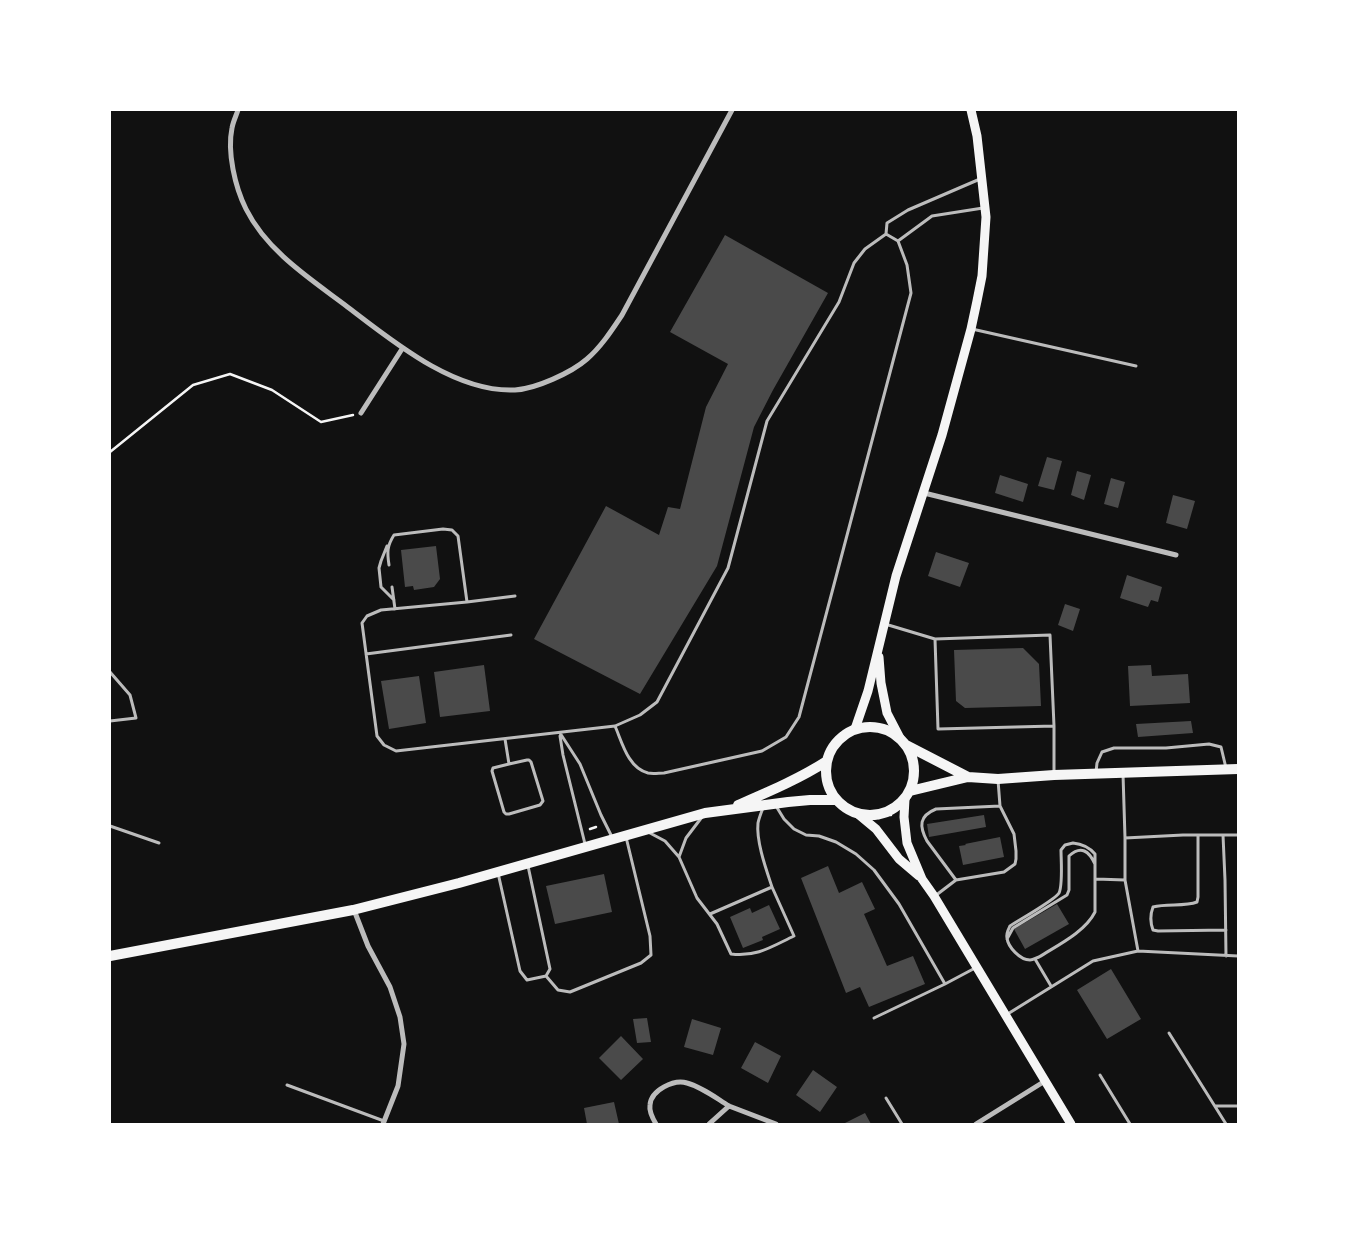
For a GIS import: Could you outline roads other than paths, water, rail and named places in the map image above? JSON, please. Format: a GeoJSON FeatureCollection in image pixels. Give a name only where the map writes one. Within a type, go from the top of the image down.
{"type":"FeatureCollection","features":[{"type":"Feature","properties":{"kind":"main road"},"geometry":{"type":"LineString","coordinates":[[855,729],[868,690],[896,576],[942,435],[971,329],[982,276],[986,217],[977,136],[971,110]]}},
{"type":"Feature","properties":{"kind":"main road"},"geometry":{"type":"LineString","coordinates":[[878,648],[881,683],[887,713],[911,755],[914,767],[914,779],[908,795],[904,817],[907,843],[922,879],[1071,1124]]}},
{"type":"Feature","properties":{"kind":"main road"},"geometry":{"type":"LineString","coordinates":[[968,777],[902,741],[890,732],[879,728],[867,727],[855,729],[842,737],[832,748],[827,761],[826,775],[829,788],[836,800],[846,809],[858,814],[871,816],[884,814],[896,808],[908,795],[968,777],[998,779],[1096,773],[1238,769]]}},
{"type":"Feature","properties":{"kind":"main road"},"geometry":{"type":"LineString","coordinates":[[728,810],[794,780],[827,761]]}},
{"type":"Feature","properties":{"kind":"main road"},"geometry":{"type":"LineString","coordinates":[[110,956],[354,910],[586,848],[705,813],[810,800],[836,800]]}},
{"type":"Feature","properties":{"kind":"main road"},"geometry":{"type":"LineString","coordinates":[[858,814],[876,829],[899,859],[922,879]]}},
{"type":"Feature","properties":{"kind":"street"},"geometry":{"type":"LineString","coordinates":[[238,110],[232,129],[230,150],[235,178],[246,208],[260,231],[271,244],[296,268],[402,349],[458,379],[483,387],[515,390],[538,385],[559,376],[586,360],[605,340],[622,315],[732,110]]}},
{"type":"Feature","properties":{"kind":"street"},"geometry":{"type":"LineString","coordinates":[[361,413],[402,349]]}},
{"type":"Feature","properties":{"kind":"street"},"geometry":{"type":"LineString","coordinates":[[924,493],[1176,555]]}},
{"type":"Feature","properties":{"kind":"street"},"geometry":{"type":"LineString","coordinates":[[354,910],[368,946],[390,987],[400,1017],[404,1044],[398,1086],[383,1123]]}},
{"type":"Feature","properties":{"kind":"street"},"geometry":{"type":"LineString","coordinates":[[976,1124],[1045,1081]]}},
{"type":"Feature","properties":{"kind":"street"},"geometry":{"type":"LineString","coordinates":[[656,1124],[650,1105],[652,1099],[664,1087],[675,1083],[687,1083],[729,1106],[776,1124]]}},
{"type":"Feature","properties":{"kind":"street"},"geometry":{"type":"LineString","coordinates":[[709,1124],[729,1106]]}},
{"type":"Feature","properties":{"kind":"lane"},"geometry":{"type":"LineString","coordinates":[[515,596],[395,608],[381,610],[367,616],[362,623],[366,654],[377,736],[384,745],[396,751],[615,726],[640,715],[657,702],[728,568],[767,421],[839,302],[854,263],[865,249],[886,234],[887,223],[908,210],[982,178]]}},
{"type":"Feature","properties":{"kind":"lane"},"geometry":{"type":"LineString","coordinates":[[898,240],[932,216],[985,208]]}},
{"type":"Feature","properties":{"kind":"lane"},"geometry":{"type":"LineString","coordinates":[[615,726],[625,752],[636,767],[648,773],[664,773],[762,751],[786,737],[799,717],[911,293],[907,265],[898,240],[886,234]]}},
{"type":"Feature","properties":{"kind":"lane"},"geometry":{"type":"LineString","coordinates":[[971,329],[1136,366]]}},
{"type":"Feature","properties":{"kind":"lane"},"geometry":{"type":"LineString","coordinates":[[394,600],[382,587],[379,568],[394,535],[443,529],[452,530],[458,536],[467,602]]}},
{"type":"Feature","properties":{"kind":"lane"},"geometry":{"type":"LineString","coordinates":[[389,543],[389,565]]}},
{"type":"Feature","properties":{"kind":"lane"},"geometry":{"type":"LineString","coordinates":[[392,587],[395,608]]}},
{"type":"Feature","properties":{"kind":"lane"},"geometry":{"type":"LineString","coordinates":[[884,624],[935,639],[1050,635],[1054,775]]}},
{"type":"Feature","properties":{"kind":"lane"},"geometry":{"type":"LineString","coordinates":[[366,654],[511,635]]}},
{"type":"Feature","properties":{"kind":"lane"},"geometry":{"type":"LineString","coordinates":[[935,639],[938,730],[1054,726]]}},
{"type":"Feature","properties":{"kind":"lane"},"geometry":{"type":"LineString","coordinates":[[110,672],[130,695],[136,718],[110,721]]}},
{"type":"Feature","properties":{"kind":"lane"},"geometry":{"type":"LineString","coordinates":[[560,733],[580,764],[601,815],[614,840]]}},
{"type":"Feature","properties":{"kind":"lane"},"geometry":{"type":"LineString","coordinates":[[560,733],[563,755],[586,848]]}},
{"type":"Feature","properties":{"kind":"lane"},"geometry":{"type":"LineString","coordinates":[[505,739],[509,764]]}},
{"type":"Feature","properties":{"kind":"lane"},"geometry":{"type":"LineString","coordinates":[[1096,773],[1102,752],[1114,748],[1166,748],[1209,744],[1221,746],[1226,769]]}},
{"type":"Feature","properties":{"kind":"lane"},"geometry":{"type":"LineString","coordinates":[[527,760],[531,762],[543,801],[540,805],[509,814],[504,812],[492,771],[493,768],[509,764],[527,760]]}},
{"type":"Feature","properties":{"kind":"lane"},"geometry":{"type":"LineString","coordinates":[[1123,772],[1126,838],[1125,880],[1138,951]]}},
{"type":"Feature","properties":{"kind":"lane"},"geometry":{"type":"LineString","coordinates":[[934,896],[956,880],[1004,872],[1014,864],[1016,859],[1014,834],[1000,806],[998,779]]}},
{"type":"Feature","properties":{"kind":"lane"},"geometry":{"type":"LineString","coordinates":[[645,831],[665,841],[680,858],[697,898],[717,924],[731,954],[745,956],[759,953],[794,936],[772,887],[763,859],[758,832],[760,816],[770,804],[794,829],[806,835],[819,836],[836,842],[856,854],[874,870],[899,904],[945,984]]}},
{"type":"Feature","properties":{"kind":"lane"},"geometry":{"type":"LineString","coordinates":[[956,880],[927,841],[922,828],[922,821],[925,816],[936,809],[1000,806]]}},
{"type":"Feature","properties":{"kind":"lane"},"geometry":{"type":"LineString","coordinates":[[680,858],[686,838],[705,813]]}},
{"type":"Feature","properties":{"kind":"lane"},"geometry":{"type":"LineString","coordinates":[[110,826],[159,843]]}},
{"type":"Feature","properties":{"kind":"lane"},"geometry":{"type":"LineString","coordinates":[[1126,838],[1198,834],[1238,835]]}},
{"type":"Feature","properties":{"kind":"lane"},"geometry":{"type":"LineString","coordinates":[[1198,834],[1197,902],[1153,907],[1150,923],[1153,930],[1158,931],[1226,930]]}},
{"type":"Feature","properties":{"kind":"lane"},"geometry":{"type":"LineString","coordinates":[[1223,835],[1226,956]]}},
{"type":"Feature","properties":{"kind":"lane"},"geometry":{"type":"LineString","coordinates":[[546,976],[558,990],[570,992],[641,963],[651,955],[650,936],[626,836]]}},
{"type":"Feature","properties":{"kind":"lane"},"geometry":{"type":"LineString","coordinates":[[1073,843],[1090,848],[1095,854],[1096,879],[1095,912],[1084,927],[1031,960],[1021,957],[1010,945],[1007,939],[1007,932],[1010,926],[1059,893],[1061,850],[1066,845],[1073,843]]}},
{"type":"Feature","properties":{"kind":"lane"},"geometry":{"type":"LineString","coordinates":[[1007,939],[1013,928],[1067,895],[1069,890],[1069,856],[1073,852],[1085,851],[1090,855],[1096,866]]}},
{"type":"Feature","properties":{"kind":"lane"},"geometry":{"type":"LineString","coordinates":[[498,872],[520,971],[527,980],[546,976],[550,969],[528,864]]}},
{"type":"Feature","properties":{"kind":"lane"},"geometry":{"type":"LineString","coordinates":[[1096,879],[1125,880]]}},
{"type":"Feature","properties":{"kind":"lane"},"geometry":{"type":"LineString","coordinates":[[710,914],[772,887]]}},
{"type":"Feature","properties":{"kind":"lane"},"geometry":{"type":"LineString","coordinates":[[1006,1015],[1093,961],[1138,951],[1238,956]]}},
{"type":"Feature","properties":{"kind":"lane"},"geometry":{"type":"LineString","coordinates":[[1035,959],[1050,986]]}},
{"type":"Feature","properties":{"kind":"lane"},"geometry":{"type":"LineString","coordinates":[[874,1018],[977,967]]}},
{"type":"Feature","properties":{"kind":"lane"},"geometry":{"type":"LineString","coordinates":[[1169,1033],[1226,1124]]}},
{"type":"Feature","properties":{"kind":"lane"},"geometry":{"type":"LineString","coordinates":[[1100,1075],[1130,1124]]}},
{"type":"Feature","properties":{"kind":"lane"},"geometry":{"type":"LineString","coordinates":[[287,1085],[383,1123]]}},
{"type":"Feature","properties":{"kind":"lane"},"geometry":{"type":"LineString","coordinates":[[886,1098],[902,1124]]}},
{"type":"Feature","properties":{"kind":"lane"},"geometry":{"type":"LineString","coordinates":[[1215,1106],[1238,1106]]}}]}
